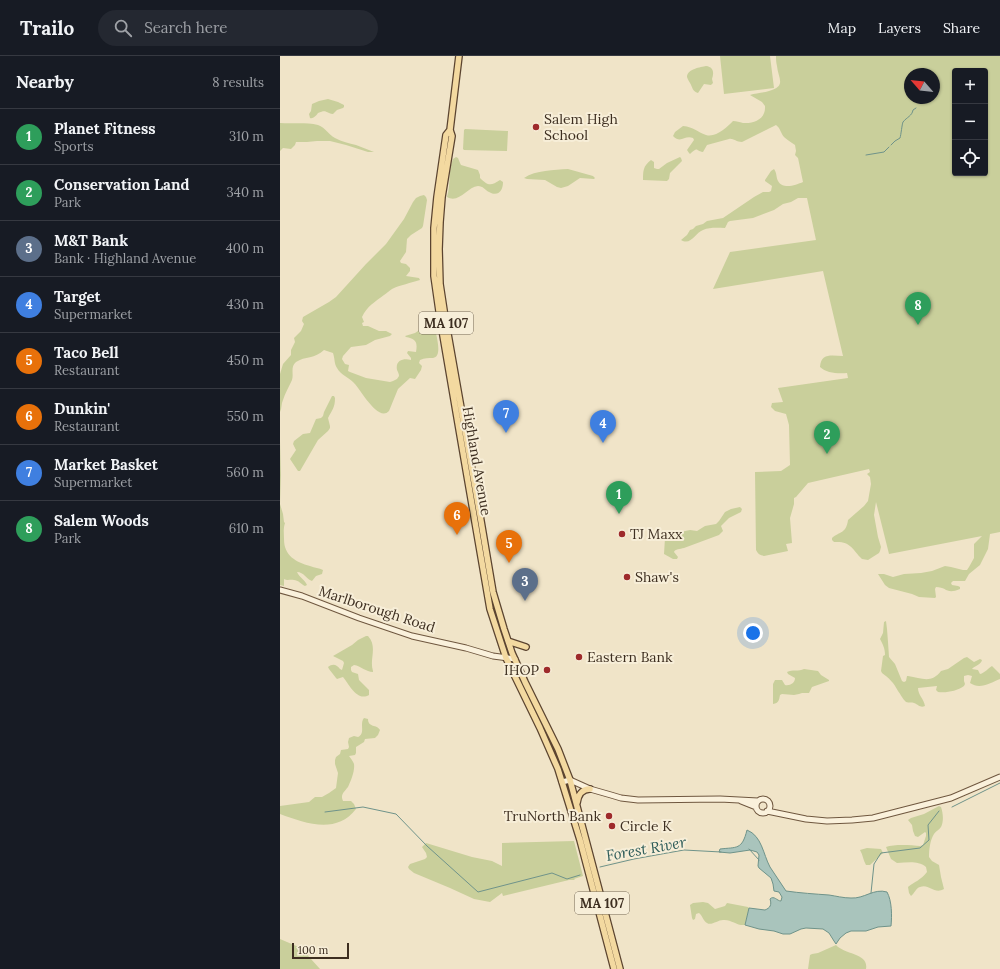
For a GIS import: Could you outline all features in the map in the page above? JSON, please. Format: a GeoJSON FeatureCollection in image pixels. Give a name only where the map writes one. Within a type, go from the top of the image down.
{"type":"FeatureCollection","features":[{"type":"Feature","properties":{"kind":"main road","name":"Highland Avenue"},"geometry":{"type":"LineString","coordinates":[[459,56],[450,130],[452,136],[439,236],[440,284],[491,582],[495,600],[513,656],[558,749],[570,780],[620,969]]}},
{"type":"Feature","properties":{"kind":"main road","name":"Highland Avenue"},"geometry":{"type":"LineString","coordinates":[[450,130],[446,135],[436,202],[434,276],[490,609],[506,658],[546,740],[558,769],[580,842],[614,969]]}},
{"type":"Feature","properties":{"kind":"main road"},"geometry":{"type":"LineString","coordinates":[[508,641],[526,648]]}},
{"type":"Feature","properties":{"kind":"main road"},"geometry":{"type":"LineString","coordinates":[[577,807],[579,795],[582,791],[590,789]]}},
{"type":"Feature","properties":{"kind":"street","name":"Marlborough Road"},"geometry":{"type":"LineString","coordinates":[[280,590],[302,596],[407,635],[466,648],[493,656],[506,658],[513,656]]}},
{"type":"Feature","properties":{"kind":"street"},"geometry":{"type":"LineString","coordinates":[[740,800],[756,807],[760,813],[767,811],[806,819],[827,821],[852,820],[874,818],[951,798],[1000,777]]}},
{"type":"Feature","properties":{"kind":"street"},"geometry":{"type":"LineString","coordinates":[[562,782],[570,780],[590,789],[621,798],[638,800],[766,800],[769,805],[784,814]]}},
{"type":"Feature","properties":{"kind":"street"},"geometry":{"type":"LineString","coordinates":[[756,807],[758,801]]}},
{"type":"Feature","properties":{"kind":"street"},"geometry":{"type":"LineString","coordinates":[[767,811],[769,805]]}},
{"type":"Feature","properties":{"kind":"green space"},"geometry":{"type":"Polygon","coordinates":[[[720,56],[770,56],[774,88],[724,94],[720,56]]]}},
{"type":"Feature","properties":{"kind":"green space"},"geometry":{"type":"Polygon","coordinates":[[[776,56],[1000,56],[1000,532],[990,534],[988,549],[980,565],[969,574],[965,581],[953,581],[951,583],[952,585],[960,587],[960,589],[949,591],[936,587],[935,598],[919,597],[889,588],[885,585],[878,574],[893,577],[904,574],[932,571],[945,566],[967,570],[974,558],[974,544],[982,536],[889,554],[876,502],[874,515],[881,547],[879,553],[868,560],[862,559],[851,546],[840,542],[834,542],[832,538],[846,528],[848,520],[868,501],[871,484],[870,477],[867,474],[870,472],[869,469],[808,483],[794,498],[790,518],[792,543],[786,544],[788,551],[764,556],[759,554],[756,550],[755,472],[781,471],[790,465],[789,425],[786,414],[775,411],[771,407],[772,403],[783,402],[778,388],[848,378],[847,373],[832,373],[825,371],[820,367],[821,362],[825,357],[843,356],[823,271],[713,289],[730,252],[816,240],[807,198],[798,198],[783,204],[774,210],[753,218],[730,221],[725,228],[711,228],[703,230],[688,241],[681,240],[696,226],[707,221],[723,218],[754,197],[763,192],[771,191],[772,186],[765,180],[774,169],[780,184],[790,186],[803,182],[798,158],[795,155],[795,145],[784,137],[776,125],[742,142],[729,139],[707,145],[703,152],[696,150],[690,154],[687,150],[694,140],[693,138],[678,139],[673,136],[675,132],[683,126],[690,127],[710,136],[721,131],[733,121],[751,123],[758,120],[764,114],[765,106],[762,102],[750,95],[769,91],[778,87],[780,81],[776,56]]]}},
{"type":"Feature","properties":{"kind":"green space"},"geometry":{"type":"Polygon","coordinates":[[[706,66],[711,68],[713,71],[713,83],[711,85],[704,84],[698,93],[693,89],[687,77],[689,72],[706,66]]]}},
{"type":"Feature","properties":{"kind":"green space"},"geometry":{"type":"Polygon","coordinates":[[[328,99],[344,105],[344,107],[337,110],[333,114],[323,111],[318,113],[313,118],[310,118],[309,114],[312,104],[328,99]]]}},
{"type":"Feature","properties":{"kind":"green space"},"geometry":{"type":"Polygon","coordinates":[[[280,123],[318,125],[338,139],[374,152],[368,152],[330,141],[296,142],[291,149],[283,148],[280,151],[280,123]]]}},
{"type":"Feature","properties":{"kind":"green space"},"geometry":{"type":"Polygon","coordinates":[[[465,129],[508,131],[507,151],[464,150],[465,129]]]}},
{"type":"Feature","properties":{"kind":"green space"},"geometry":{"type":"Polygon","coordinates":[[[456,157],[461,165],[478,170],[480,178],[485,183],[492,184],[500,180],[503,182],[501,190],[495,194],[478,186],[470,189],[459,197],[451,199],[447,197],[451,163],[456,157]]]}},
{"type":"Feature","properties":{"kind":"green space"},"geometry":{"type":"Polygon","coordinates":[[[680,157],[682,161],[670,173],[667,181],[643,180],[646,164],[651,160],[654,162],[654,168],[659,169],[667,163],[680,157]]]}},
{"type":"Feature","properties":{"kind":"green space"},"geometry":{"type":"Polygon","coordinates":[[[568,169],[593,176],[595,178],[580,178],[568,186],[561,188],[545,180],[524,178],[534,173],[568,169]]]}},
{"type":"Feature","properties":{"kind":"green space"},"geometry":{"type":"Polygon","coordinates":[[[424,195],[427,200],[423,226],[407,239],[406,252],[400,261],[410,268],[410,271],[406,276],[419,278],[420,280],[392,289],[372,304],[362,317],[364,322],[362,323],[363,326],[368,326],[379,331],[386,331],[392,334],[366,345],[351,347],[342,359],[345,364],[349,365],[348,371],[350,372],[366,378],[390,382],[393,381],[399,376],[397,364],[401,360],[411,360],[407,353],[408,351],[416,352],[417,345],[415,341],[405,336],[415,333],[431,324],[435,326],[438,354],[433,358],[420,360],[419,363],[422,366],[421,370],[415,379],[410,378],[398,389],[389,411],[385,413],[375,409],[356,385],[339,370],[335,364],[333,353],[324,350],[317,355],[299,360],[294,364],[292,380],[284,397],[280,412],[280,374],[283,364],[291,355],[291,350],[295,342],[294,338],[301,331],[304,324],[302,321],[303,317],[336,297],[386,244],[404,219],[416,198],[424,195]]]}},
{"type":"Feature","properties":{"kind":"green space"},"geometry":{"type":"Polygon","coordinates":[[[332,396],[334,396],[335,401],[328,418],[330,428],[318,440],[300,471],[298,471],[290,459],[296,450],[293,444],[294,441],[303,434],[310,433],[316,419],[323,416],[332,396]]]}},
{"type":"Feature","properties":{"kind":"green space"},"geometry":{"type":"Polygon","coordinates":[[[280,441],[281,475],[280,504],[280,441]]]}},
{"type":"Feature","properties":{"kind":"green space"},"geometry":{"type":"Polygon","coordinates":[[[280,504],[285,523],[284,531],[286,550],[296,560],[323,570],[322,574],[316,576],[312,581],[301,573],[297,572],[306,583],[307,585],[305,586],[295,580],[284,579],[284,586],[280,585],[280,504]]]}},
{"type":"Feature","properties":{"kind":"green space"},"geometry":{"type":"Polygon","coordinates":[[[740,507],[742,509],[741,512],[729,518],[721,526],[723,531],[719,535],[675,550],[674,552],[678,557],[677,559],[673,559],[664,554],[666,535],[690,530],[697,531],[705,526],[716,524],[725,512],[740,507]]]}},
{"type":"Feature","properties":{"kind":"green space"},"geometry":{"type":"Polygon","coordinates":[[[886,621],[889,657],[895,664],[902,681],[906,681],[907,676],[926,679],[934,678],[941,671],[948,669],[967,657],[974,662],[980,659],[982,660],[972,669],[978,670],[980,674],[992,666],[1000,674],[1000,679],[978,686],[970,683],[972,676],[968,675],[964,676],[964,686],[952,691],[938,692],[936,690],[937,686],[918,688],[925,706],[923,707],[906,702],[893,683],[881,671],[883,656],[885,655],[880,639],[883,633],[884,622],[886,621]]]}},
{"type":"Feature","properties":{"kind":"green space"},"geometry":{"type":"Polygon","coordinates":[[[368,636],[371,640],[373,649],[373,672],[354,665],[351,667],[352,672],[358,674],[359,680],[369,690],[369,695],[365,697],[357,694],[343,677],[337,679],[328,667],[335,665],[342,670],[344,663],[343,661],[333,656],[368,636]]]}},
{"type":"Feature","properties":{"kind":"green space"},"geometry":{"type":"Polygon","coordinates":[[[804,669],[818,671],[829,681],[812,687],[809,693],[794,695],[782,694],[780,695],[778,702],[773,704],[773,684],[775,680],[782,680],[785,685],[790,685],[793,683],[795,678],[787,672],[804,669]]]}},
{"type":"Feature","properties":{"kind":"green space"},"geometry":{"type":"Polygon","coordinates":[[[364,718],[368,719],[369,724],[379,728],[380,730],[375,738],[365,739],[364,742],[356,747],[355,755],[349,756],[353,761],[354,770],[349,785],[342,795],[342,799],[343,801],[351,801],[356,809],[348,817],[339,822],[320,825],[300,821],[280,814],[280,806],[309,802],[315,797],[322,797],[336,788],[338,773],[335,764],[336,757],[340,754],[341,750],[348,749],[349,738],[354,736],[358,737],[362,733],[362,723],[364,718]]]}},
{"type":"Feature","properties":{"kind":"green space"},"geometry":{"type":"Polygon","coordinates":[[[939,806],[941,807],[943,822],[932,839],[929,857],[932,861],[939,865],[944,889],[937,891],[923,886],[917,889],[911,896],[908,887],[927,872],[926,867],[919,863],[897,863],[891,859],[886,847],[898,845],[923,845],[926,833],[925,832],[918,837],[915,836],[912,825],[908,820],[939,806]]]}},
{"type":"Feature","properties":{"kind":"green space"},"geometry":{"type":"Polygon","coordinates":[[[574,841],[583,876],[574,879],[575,880],[569,880],[503,896],[502,893],[490,902],[474,899],[414,873],[408,867],[410,864],[427,857],[422,847],[426,843],[472,857],[492,861],[502,866],[502,843],[574,841]]]}},
{"type":"Feature","properties":{"kind":"green space"},"geometry":{"type":"Polygon","coordinates":[[[867,848],[881,849],[883,853],[870,865],[866,865],[860,850],[867,848]]]}},
{"type":"Feature","properties":{"kind":"green space"},"geometry":{"type":"Polygon","coordinates":[[[693,903],[708,903],[715,909],[725,906],[727,903],[748,907],[745,925],[729,920],[721,920],[709,924],[699,913],[696,914],[695,919],[693,920],[690,905],[693,903]]]}},
{"type":"Feature","properties":{"kind":"green space"},"geometry":{"type":"Polygon","coordinates":[[[280,939],[301,948],[320,969],[280,969],[280,939]]]}},
{"type":"Feature","properties":{"kind":"green space"},"geometry":{"type":"Polygon","coordinates":[[[836,945],[864,960],[866,969],[808,969],[810,955],[836,945]]]}},
{"type":"Feature","properties":{"kind":"water"},"geometry":{"type":"Polygon","coordinates":[[[747,830],[756,836],[762,846],[770,867],[786,891],[851,898],[860,897],[878,891],[887,892],[891,904],[891,926],[878,927],[866,931],[851,931],[840,938],[836,944],[829,933],[823,929],[806,928],[790,934],[783,934],[745,925],[749,908],[765,910],[770,906],[771,898],[781,901],[782,897],[779,892],[774,891],[771,878],[759,868],[759,855],[757,852],[750,850],[730,853],[719,852],[720,849],[735,847],[741,844],[747,830]]]}},
{"type":"Feature","properties":{"kind":"waterway"},"geometry":{"type":"LineString","coordinates":[[891,145],[900,138],[903,122],[916,108]]}},
{"type":"Feature","properties":{"kind":"waterway"},"geometry":{"type":"LineString","coordinates":[[866,155],[884,152],[889,147]]}},
{"type":"Feature","properties":{"kind":"waterway","name":"Forest River"},"geometry":{"type":"LineString","coordinates":[[952,807],[1000,783]]}},
{"type":"Feature","properties":{"kind":"waterway","name":"Forest River"},"geometry":{"type":"LineString","coordinates":[[325,812],[363,807],[396,814],[427,846],[478,892],[552,873],[567,879],[580,875]]}},
{"type":"Feature","properties":{"kind":"waterway","name":"Forest River"},"geometry":{"type":"LineString","coordinates":[[871,893],[874,864],[881,853],[920,848],[929,840],[928,825],[939,811]]}},
{"type":"Feature","properties":{"kind":"waterway","name":"Forest River"},"geometry":{"type":"LineString","coordinates":[[749,849],[759,860]]}},
{"type":"Feature","properties":{"kind":"waterway","name":"Forest River"},"geometry":{"type":"LineString","coordinates":[[600,867],[684,850],[721,852]]}},
{"type":"Feature","properties":{"kind":"place","name":"Salem High School"},"geometry":{"type":"Point","coordinates":[536,127]}},
{"type":"Feature","properties":{"kind":"place","name":"Salem Woods"},"geometry":{"type":"Point","coordinates":[918,325]}},
{"type":"Feature","properties":{"kind":"place","name":"Market Basket"},"geometry":{"type":"Point","coordinates":[506,433]}},
{"type":"Feature","properties":{"kind":"place","name":"Target"},"geometry":{"type":"Point","coordinates":[603,443]}},
{"type":"Feature","properties":{"kind":"place","name":"Conservation Land"},"geometry":{"type":"Point","coordinates":[827,454]}},
{"type":"Feature","properties":{"kind":"place","name":"Planet Fitness"},"geometry":{"type":"Point","coordinates":[619,514]}},
{"type":"Feature","properties":{"kind":"place","name":"TJ Maxx"},"geometry":{"type":"Point","coordinates":[622,534]}},
{"type":"Feature","properties":{"kind":"place","name":"Dunkin'"},"geometry":{"type":"Point","coordinates":[457,535]}},
{"type":"Feature","properties":{"kind":"place","name":"Taco Bell"},"geometry":{"type":"Point","coordinates":[509,563]}},
{"type":"Feature","properties":{"kind":"place","name":"Shaw's"},"geometry":{"type":"Point","coordinates":[627,577]}},
{"type":"Feature","properties":{"kind":"place","name":"M&T Bank"},"geometry":{"type":"Point","coordinates":[525,601]}},
{"type":"Feature","properties":{"kind":"place","name":"Eastern Bank"},"geometry":{"type":"Point","coordinates":[579,657]}},
{"type":"Feature","properties":{"kind":"place","name":"IHOP"},"geometry":{"type":"Point","coordinates":[547,670]}},
{"type":"Feature","properties":{"kind":"place","name":"TruNorth Bank"},"geometry":{"type":"Point","coordinates":[609,816]}},
{"type":"Feature","properties":{"kind":"place","name":"Circle K"},"geometry":{"type":"Point","coordinates":[612,826]}}]}
